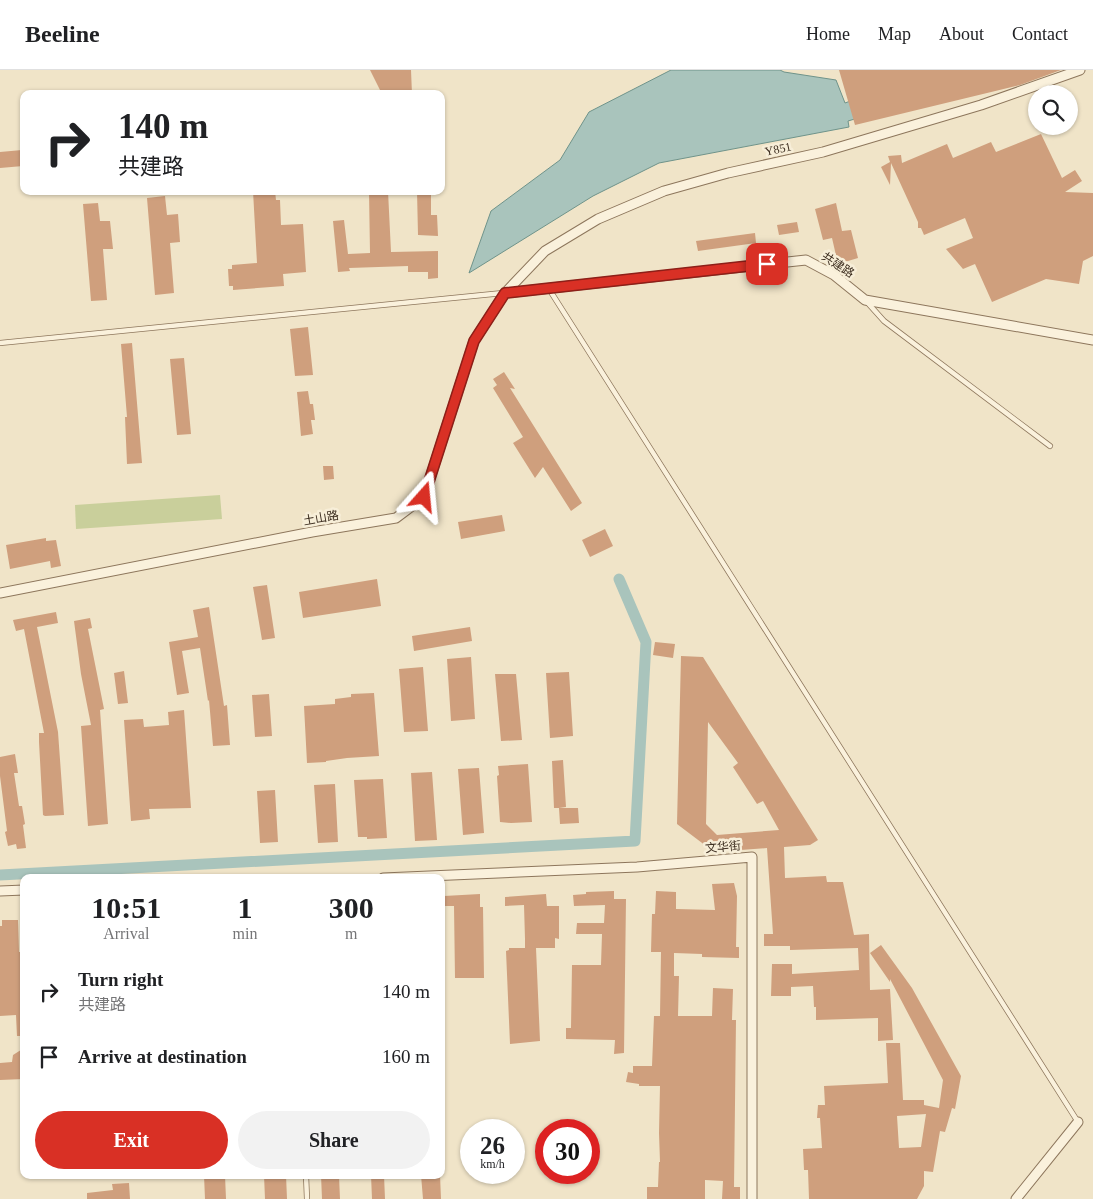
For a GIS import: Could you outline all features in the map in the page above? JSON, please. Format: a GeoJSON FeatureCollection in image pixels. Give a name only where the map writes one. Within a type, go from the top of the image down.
{"type":"FeatureCollection","features":[{"type":"Feature","properties":{"kind":"street","name":"Y851"},"geometry":{"type":"LineString","coordinates":[[505,293],[545,251],[598,219],[664,191],[728,172],[823,152],[982,105],[1080,70]]}},
{"type":"Feature","properties":{"kind":"street","name":"共建路"},"geometry":{"type":"LineString","coordinates":[[505,293],[806,260],[834,274],[865,300]]}},
{"type":"Feature","properties":{"kind":"street","name":"土山路"},"geometry":{"type":"LineString","coordinates":[[0,593],[312,532],[396,518],[424,497],[474,341],[505,293]]}},
{"type":"Feature","properties":{"kind":"street"},"geometry":{"type":"LineString","coordinates":[[865,300],[1093,340]]}},
{"type":"Feature","properties":{"kind":"street","name":"文华街"},"geometry":{"type":"LineString","coordinates":[[445,876],[637,868],[752,857],[752,1199]]}},
{"type":"Feature","properties":{"kind":"street"},"geometry":{"type":"LineString","coordinates":[[0,891],[20,890]]}},
{"type":"Feature","properties":{"kind":"street"},"geometry":{"type":"LineString","coordinates":[[1016,1199],[1078,1122]]}},
{"type":"Feature","properties":{"kind":"lane"},"geometry":{"type":"LineString","coordinates":[[550,289],[1078,1122]]}},
{"type":"Feature","properties":{"kind":"lane"},"geometry":{"type":"LineString","coordinates":[[0,343],[505,293]]}},
{"type":"Feature","properties":{"kind":"lane"},"geometry":{"type":"LineString","coordinates":[[865,300],[884,321],[1050,446]]}},
{"type":"Feature","properties":{"kind":"lane"},"geometry":{"type":"LineString","coordinates":[[306,1179],[307,1199]]}},
{"type":"Feature","properties":{"kind":"green space"},"geometry":{"type":"Polygon","coordinates":[[[220,495],[222,519],[76,529],[75,505],[220,495]]]}},
{"type":"Feature","properties":{"kind":"water"},"geometry":{"type":"Polygon","coordinates":[[[671,70],[780,70],[836,80],[845,103],[934,70],[932,96],[848,121],[849,127],[659,163],[593,196],[469,273],[491,211],[560,160],[589,112],[671,70]]]}},
{"type":"Feature","properties":{"kind":"building"},"geometry":{"type":"Polygon","coordinates":[[[370,70],[411,70],[412,90],[380,90],[370,70]]]}},
{"type":"Feature","properties":{"kind":"building"},"geometry":{"type":"Polygon","coordinates":[[[839,70],[1061,70],[1020,85],[855,125],[839,70]]]}},
{"type":"Feature","properties":{"kind":"building"},"geometry":{"type":"Polygon","coordinates":[[[1041,135],[1062,178],[1075,170],[1082,181],[1065,192],[1093,193],[1093,256],[1083,261],[1079,284],[1046,279],[992,302],[975,264],[963,269],[946,249],[973,238],[965,218],[924,235],[921,228],[918,228],[918,222],[891,163],[890,185],[881,167],[890,162],[888,156],[901,155],[902,163],[947,144],[953,158],[991,142],[996,152],[1041,135]]]}},
{"type":"Feature","properties":{"kind":"building"},"geometry":{"type":"Polygon","coordinates":[[[20,150],[20,166],[0,168],[0,152],[20,150]]]}},
{"type":"Feature","properties":{"kind":"building"},"geometry":{"type":"Polygon","coordinates":[[[253,195],[275,195],[276,200],[280,200],[281,225],[303,224],[306,272],[283,274],[284,286],[233,290],[233,286],[229,286],[228,269],[232,269],[232,265],[257,263],[253,195]]]}},
{"type":"Feature","properties":{"kind":"building"},"geometry":{"type":"Polygon","coordinates":[[[369,195],[388,195],[391,252],[438,251],[438,278],[428,279],[428,272],[408,272],[408,266],[349,268],[350,271],[338,272],[333,221],[344,220],[348,254],[370,253],[369,195]]]}},
{"type":"Feature","properties":{"kind":"building"},"geometry":{"type":"Polygon","coordinates":[[[417,195],[431,195],[431,215],[437,215],[438,236],[418,235],[417,195]]]}},
{"type":"Feature","properties":{"kind":"building"},"geometry":{"type":"Polygon","coordinates":[[[165,196],[167,215],[178,214],[180,242],[170,243],[174,293],[155,295],[147,198],[165,196]]]}},
{"type":"Feature","properties":{"kind":"building"},"geometry":{"type":"Polygon","coordinates":[[[98,203],[100,221],[110,221],[113,249],[103,249],[107,300],[91,301],[83,204],[98,203]]]}},
{"type":"Feature","properties":{"kind":"building"},"geometry":{"type":"Polygon","coordinates":[[[836,203],[842,231],[851,230],[858,258],[838,264],[832,238],[823,240],[815,209],[836,203]]]}},
{"type":"Feature","properties":{"kind":"building"},"geometry":{"type":"Polygon","coordinates":[[[797,222],[799,232],[779,235],[777,225],[797,222]]]}},
{"type":"Feature","properties":{"kind":"building"},"geometry":{"type":"Polygon","coordinates":[[[755,233],[756,243],[698,251],[696,241],[755,233]]]}},
{"type":"Feature","properties":{"kind":"building"},"geometry":{"type":"Polygon","coordinates":[[[308,327],[313,375],[295,376],[290,329],[308,327]]]}},
{"type":"Feature","properties":{"kind":"building"},"geometry":{"type":"Polygon","coordinates":[[[132,343],[142,463],[127,464],[125,417],[127,417],[121,344],[132,343]]]}},
{"type":"Feature","properties":{"kind":"building"},"geometry":{"type":"Polygon","coordinates":[[[184,358],[191,434],[177,435],[170,359],[184,358]]]}},
{"type":"Feature","properties":{"kind":"building"},"geometry":{"type":"Polygon","coordinates":[[[504,372],[515,389],[510,388],[582,503],[571,511],[543,467],[535,478],[513,443],[523,437],[493,388],[497,385],[493,379],[504,372]]]}},
{"type":"Feature","properties":{"kind":"building"},"geometry":{"type":"Polygon","coordinates":[[[308,391],[310,404],[313,404],[315,420],[311,420],[313,434],[301,436],[297,392],[308,391]]]}},
{"type":"Feature","properties":{"kind":"building"},"geometry":{"type":"Polygon","coordinates":[[[323,466],[333,466],[334,479],[324,480],[323,466]]]}},
{"type":"Feature","properties":{"kind":"building"},"geometry":{"type":"Polygon","coordinates":[[[502,515],[505,531],[461,539],[458,522],[502,515]]]}},
{"type":"Feature","properties":{"kind":"building"},"geometry":{"type":"Polygon","coordinates":[[[605,529],[613,546],[590,557],[582,540],[605,529]]]}},
{"type":"Feature","properties":{"kind":"building"},"geometry":{"type":"Polygon","coordinates":[[[46,538],[46,541],[56,540],[61,566],[51,568],[50,561],[10,569],[6,545],[46,538]]]}},
{"type":"Feature","properties":{"kind":"building"},"geometry":{"type":"Polygon","coordinates":[[[377,579],[381,606],[303,618],[299,592],[377,579]]]}},
{"type":"Feature","properties":{"kind":"building"},"geometry":{"type":"Polygon","coordinates":[[[267,585],[275,638],[262,640],[253,587],[267,585]]]}},
{"type":"Feature","properties":{"kind":"building"},"geometry":{"type":"Polygon","coordinates":[[[209,607],[224,706],[227,705],[230,745],[213,746],[209,700],[200,648],[182,651],[189,693],[177,695],[169,642],[198,637],[193,610],[209,607]]]}},
{"type":"Feature","properties":{"kind":"building"},"geometry":{"type":"Polygon","coordinates":[[[56,612],[58,623],[37,627],[58,732],[64,815],[45,816],[43,815],[39,742],[39,733],[44,733],[24,629],[16,631],[13,620],[56,612]]]}},
{"type":"Feature","properties":{"kind":"building"},"geometry":{"type":"Polygon","coordinates":[[[90,618],[92,628],[88,629],[104,709],[100,710],[108,824],[88,826],[81,726],[91,725],[81,674],[74,621],[90,618]]]}},
{"type":"Feature","properties":{"kind":"building"},"geometry":{"type":"Polygon","coordinates":[[[470,627],[472,641],[414,651],[412,636],[470,627]]]}},
{"type":"Feature","properties":{"kind":"building"},"geometry":{"type":"Polygon","coordinates":[[[655,642],[675,644],[673,658],[653,655],[655,642]]]}},
{"type":"Feature","properties":{"kind":"building"},"geometry":{"type":"Polygon","coordinates":[[[681,656],[703,657],[818,840],[810,845],[784,847],[785,878],[826,876],[827,882],[843,882],[854,935],[869,934],[870,990],[890,989],[893,1040],[878,1041],[878,1018],[816,1020],[813,986],[791,987],[791,996],[771,996],[772,964],[792,964],[792,974],[859,970],[858,948],[790,950],[790,946],[764,946],[764,934],[773,934],[767,848],[714,852],[677,824],[681,656]],[[708,722],[706,824],[717,835],[779,830],[763,801],[757,804],[733,767],[738,763],[708,722]]]}},
{"type":"Feature","properties":{"kind":"building"},"geometry":{"type":"Polygon","coordinates":[[[471,657],[475,719],[451,721],[447,659],[471,657]]]}},
{"type":"Feature","properties":{"kind":"building"},"geometry":{"type":"Polygon","coordinates":[[[423,667],[428,731],[404,732],[399,669],[423,667]]]}},
{"type":"Feature","properties":{"kind":"building"},"geometry":{"type":"Polygon","coordinates":[[[124,671],[128,703],[118,704],[114,673],[124,671]]]}},
{"type":"Feature","properties":{"kind":"building"},"geometry":{"type":"Polygon","coordinates":[[[569,672],[573,736],[550,738],[546,673],[569,672]]]}},
{"type":"Feature","properties":{"kind":"building"},"geometry":{"type":"Polygon","coordinates":[[[495,674],[516,674],[522,740],[501,741],[495,674]]]}},
{"type":"Feature","properties":{"kind":"building"},"geometry":{"type":"Polygon","coordinates":[[[374,693],[379,756],[307,763],[304,706],[335,704],[335,699],[351,697],[351,694],[374,693]]]}},
{"type":"Feature","properties":{"kind":"building"},"geometry":{"type":"Polygon","coordinates":[[[269,694],[272,736],[255,737],[252,695],[269,694]]]}},
{"type":"Feature","properties":{"kind":"building"},"geometry":{"type":"Polygon","coordinates":[[[184,710],[191,808],[149,809],[150,819],[131,821],[124,720],[143,719],[144,727],[169,725],[168,712],[184,710]]]}},
{"type":"Feature","properties":{"kind":"building"},"geometry":{"type":"Polygon","coordinates":[[[15,754],[18,773],[14,773],[19,806],[22,806],[25,824],[23,825],[26,848],[17,849],[16,844],[8,846],[0,776],[0,757],[15,754]]]}},
{"type":"Feature","properties":{"kind":"building"},"geometry":{"type":"Polygon","coordinates":[[[563,760],[566,807],[554,808],[552,761],[563,760]]]}},
{"type":"Feature","properties":{"kind":"building"},"geometry":{"type":"Polygon","coordinates":[[[528,764],[532,822],[500,822],[498,766],[528,764]]]}},
{"type":"Feature","properties":{"kind":"building"},"geometry":{"type":"Polygon","coordinates":[[[479,768],[484,833],[463,835],[458,769],[479,768]]]}},
{"type":"Feature","properties":{"kind":"building"},"geometry":{"type":"Polygon","coordinates":[[[432,772],[437,840],[415,841],[411,773],[432,772]]]}},
{"type":"Feature","properties":{"kind":"building"},"geometry":{"type":"Polygon","coordinates":[[[383,779],[387,838],[367,839],[367,837],[358,837],[354,780],[383,779]]]}},
{"type":"Feature","properties":{"kind":"building"},"geometry":{"type":"Polygon","coordinates":[[[335,784],[338,842],[318,843],[314,785],[335,784]]]}},
{"type":"Feature","properties":{"kind":"building"},"geometry":{"type":"Polygon","coordinates":[[[275,790],[278,842],[260,843],[257,791],[275,790]]]}},
{"type":"Feature","properties":{"kind":"building"},"geometry":{"type":"Polygon","coordinates":[[[559,808],[578,808],[579,823],[560,824],[559,808]]]}},
{"type":"Feature","properties":{"kind":"building"},"geometry":{"type":"Polygon","coordinates":[[[734,883],[737,896],[736,947],[739,947],[739,958],[702,957],[702,954],[674,953],[674,976],[679,976],[678,1016],[712,1016],[713,988],[733,989],[732,1020],[736,1020],[734,1187],[740,1187],[740,1199],[722,1199],[723,1181],[705,1180],[705,1199],[647,1199],[647,1187],[658,1187],[660,1162],[660,1086],[639,1086],[639,1084],[626,1082],[628,1072],[633,1073],[633,1066],[652,1066],[654,1016],[660,1016],[661,952],[651,952],[652,914],[655,914],[656,891],[676,892],[676,909],[715,910],[712,884],[734,883]]]}},
{"type":"Feature","properties":{"kind":"building"},"geometry":{"type":"Polygon","coordinates":[[[614,891],[614,899],[626,899],[624,1053],[614,1054],[615,1040],[566,1039],[566,1028],[571,1028],[572,965],[601,965],[602,934],[576,934],[577,923],[604,923],[605,905],[574,906],[573,895],[586,894],[586,892],[614,891]]]}},
{"type":"Feature","properties":{"kind":"building"},"geometry":{"type":"Polygon","coordinates":[[[480,894],[480,907],[483,907],[484,978],[455,978],[454,906],[445,906],[445,896],[480,894]]]}},
{"type":"Feature","properties":{"kind":"building"},"geometry":{"type":"Polygon","coordinates":[[[546,894],[547,906],[559,906],[559,939],[555,938],[555,948],[536,948],[540,1041],[510,1044],[506,951],[509,948],[525,948],[524,905],[505,906],[505,897],[546,894]]]}},
{"type":"Feature","properties":{"kind":"building"},"geometry":{"type":"Polygon","coordinates":[[[2,920],[18,920],[20,1036],[17,1036],[16,1015],[0,1016],[0,926],[2,926],[2,920]]]}},
{"type":"Feature","properties":{"kind":"building"},"geometry":{"type":"Polygon","coordinates":[[[881,945],[912,988],[961,1076],[955,1109],[952,1108],[945,1132],[940,1131],[933,1172],[924,1171],[924,1186],[917,1199],[809,1199],[808,1170],[804,1170],[803,1149],[822,1148],[820,1118],[817,1118],[818,1105],[825,1105],[824,1086],[888,1083],[886,1043],[900,1043],[903,1100],[924,1100],[924,1105],[939,1108],[943,1080],[890,979],[890,982],[870,953],[881,945]],[[926,1114],[897,1116],[899,1148],[921,1147],[926,1114]]]}},
{"type":"Feature","properties":{"kind":"building"},"geometry":{"type":"Polygon","coordinates":[[[20,1051],[20,1079],[0,1080],[0,1063],[12,1062],[13,1055],[20,1051]]]}},
{"type":"Feature","properties":{"kind":"building"},"geometry":{"type":"Polygon","coordinates":[[[204,1179],[225,1179],[226,1199],[205,1199],[204,1179]]]}},
{"type":"Feature","properties":{"kind":"building"},"geometry":{"type":"Polygon","coordinates":[[[264,1179],[286,1179],[287,1199],[265,1199],[264,1179]]]}},
{"type":"Feature","properties":{"kind":"building"},"geometry":{"type":"Polygon","coordinates":[[[321,1179],[339,1179],[340,1199],[322,1199],[321,1179]]]}},
{"type":"Feature","properties":{"kind":"building"},"geometry":{"type":"Polygon","coordinates":[[[371,1179],[384,1179],[385,1199],[372,1199],[371,1179]]]}},
{"type":"Feature","properties":{"kind":"building"},"geometry":{"type":"Polygon","coordinates":[[[421,1179],[440,1179],[441,1199],[423,1199],[421,1179]]]}},
{"type":"Feature","properties":{"kind":"building"},"geometry":{"type":"Polygon","coordinates":[[[129,1183],[130,1199],[87,1199],[87,1193],[113,1190],[112,1184],[129,1183]]]}},
{"type":"Feature","properties":{"kind":"waterway"},"geometry":{"type":"LineString","coordinates":[[0,875],[635,841],[646,642],[619,579]]}},
{"type":"Feature","properties":{"kind":"route"},"geometry":{"type":"LineString","coordinates":[[424,497],[474,341],[505,293],[767,264]]}}]}
